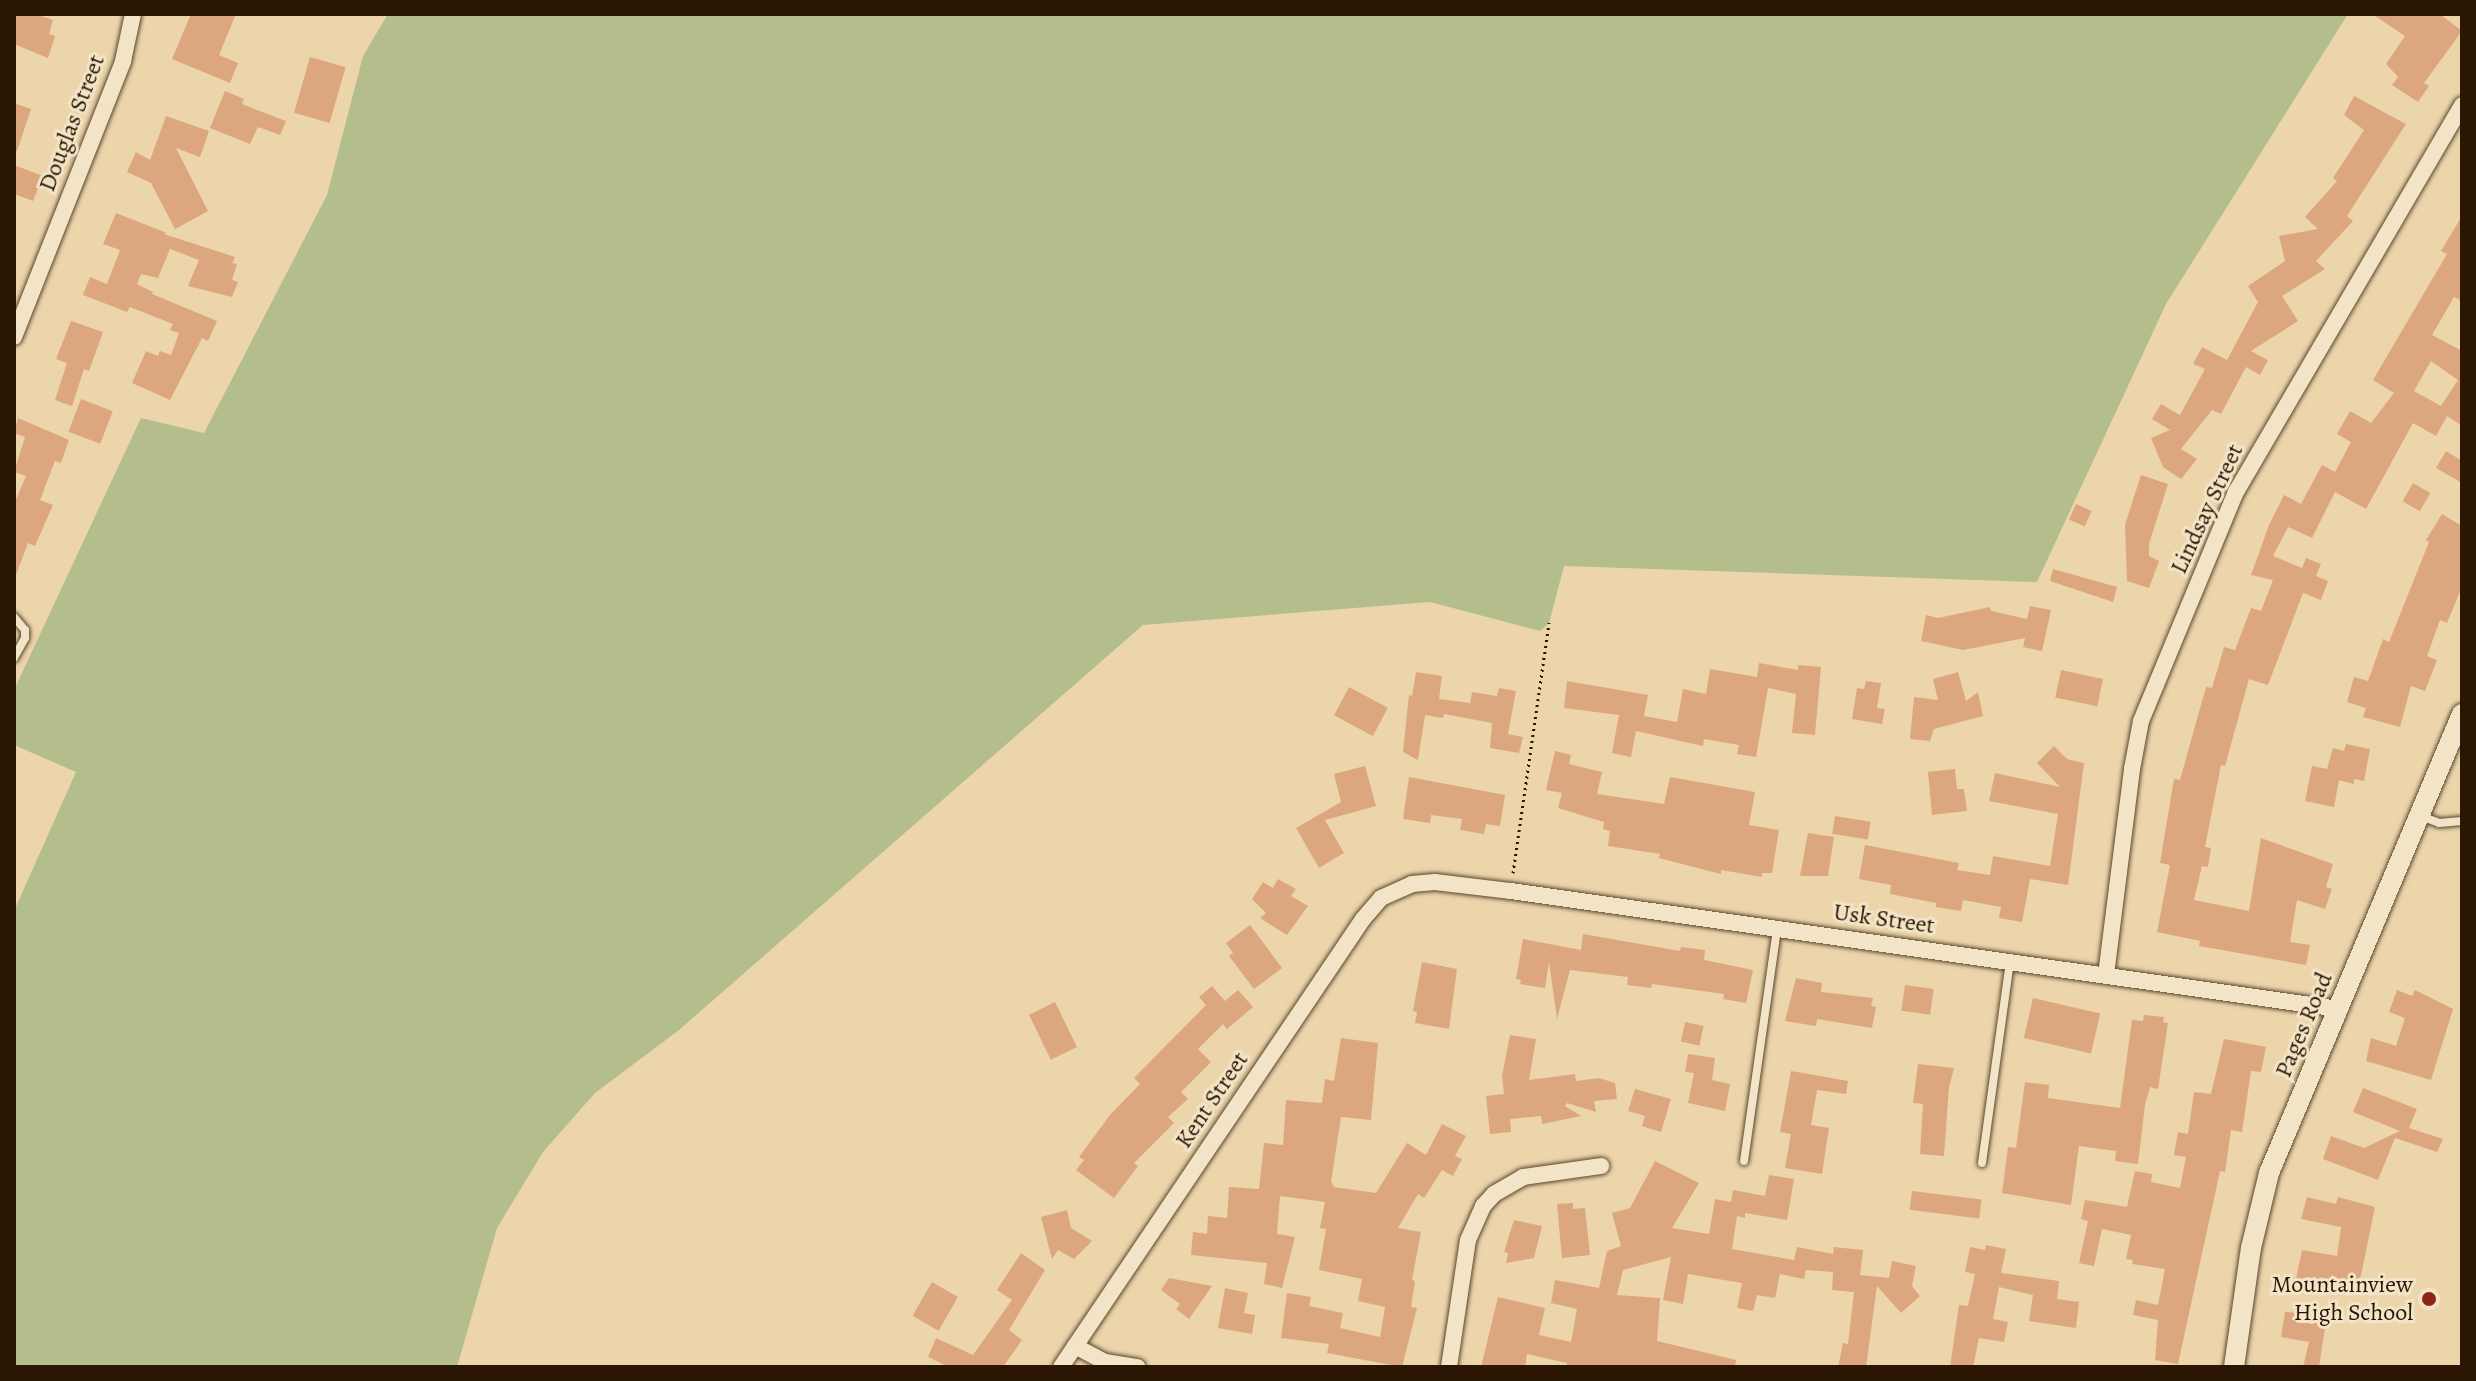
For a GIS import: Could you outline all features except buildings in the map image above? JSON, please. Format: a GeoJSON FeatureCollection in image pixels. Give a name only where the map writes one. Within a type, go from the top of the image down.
{"type":"FeatureCollection","features":[{"type":"Feature","properties":{"kind":"street","name":"Douglas Street"},"geometry":{"type":"LineString","coordinates":[[14,337],[123,61],[133,14]]}},
{"type":"Feature","properties":{"kind":"street","name":"Lindsay Street"},"geometry":{"type":"LineString","coordinates":[[2106,975],[2141,721],[2236,492],[2462,105]]}},
{"type":"Feature","properties":{"kind":"street","name":"Pages Road"},"geometry":{"type":"LineString","coordinates":[[2234,1367],[2258,1211],[2269,1173],[2462,714]]}},
{"type":"Feature","properties":{"kind":"street","name":"Usk Street"},"geometry":{"type":"LineString","coordinates":[[1423,883],[1511,891],[2339,1009]]}},
{"type":"Feature","properties":{"kind":"street","name":"Kent Street"},"geometry":{"type":"LineString","coordinates":[[1061,1367],[1363,919],[1392,891],[1423,883]]}},
{"type":"Feature","properties":{"kind":"street"},"geometry":{"type":"LineString","coordinates":[[1449,1367],[1468,1240],[1483,1206],[1501,1189],[1523,1177],[1601,1166]]}},
{"type":"Feature","properties":{"kind":"street"},"geometry":{"type":"LineString","coordinates":[[1075,1346],[1105,1362],[1138,1367]]}},
{"type":"Feature","properties":{"kind":"lane"},"geometry":{"type":"LineString","coordinates":[[14,617],[25,630],[25,638],[14,658]]}},
{"type":"Feature","properties":{"kind":"lane"},"geometry":{"type":"LineString","coordinates":[[2419,816],[2439,823],[2462,821]]}},
{"type":"Feature","properties":{"kind":"lane"},"geometry":{"type":"LineString","coordinates":[[1744,1161],[1778,928]]}},
{"type":"Feature","properties":{"kind":"lane"},"geometry":{"type":"LineString","coordinates":[[1982,1163],[2011,961]]}},
{"type":"Feature","properties":{"kind":"path"},"geometry":{"type":"LineString","coordinates":[[1511,891],[1549,623]]}},
{"type":"Feature","properties":{"kind":"green space"},"geometry":{"type":"Polygon","coordinates":[[[388,14],[2348,14],[2166,304],[2037,582],[1564,566],[1549,623],[1540,631],[1430,602],[1143,625],[679,1030],[595,1093],[543,1152],[497,1228],[457,1367],[14,1367],[14,911],[76,772],[14,745],[14,690],[141,418],[204,433],[327,195],[363,56],[388,14]]]}},
{"type":"Feature","properties":{"kind":"place","name":"Mountainview High School"},"geometry":{"type":"Point","coordinates":[2429,1299]}}]}
